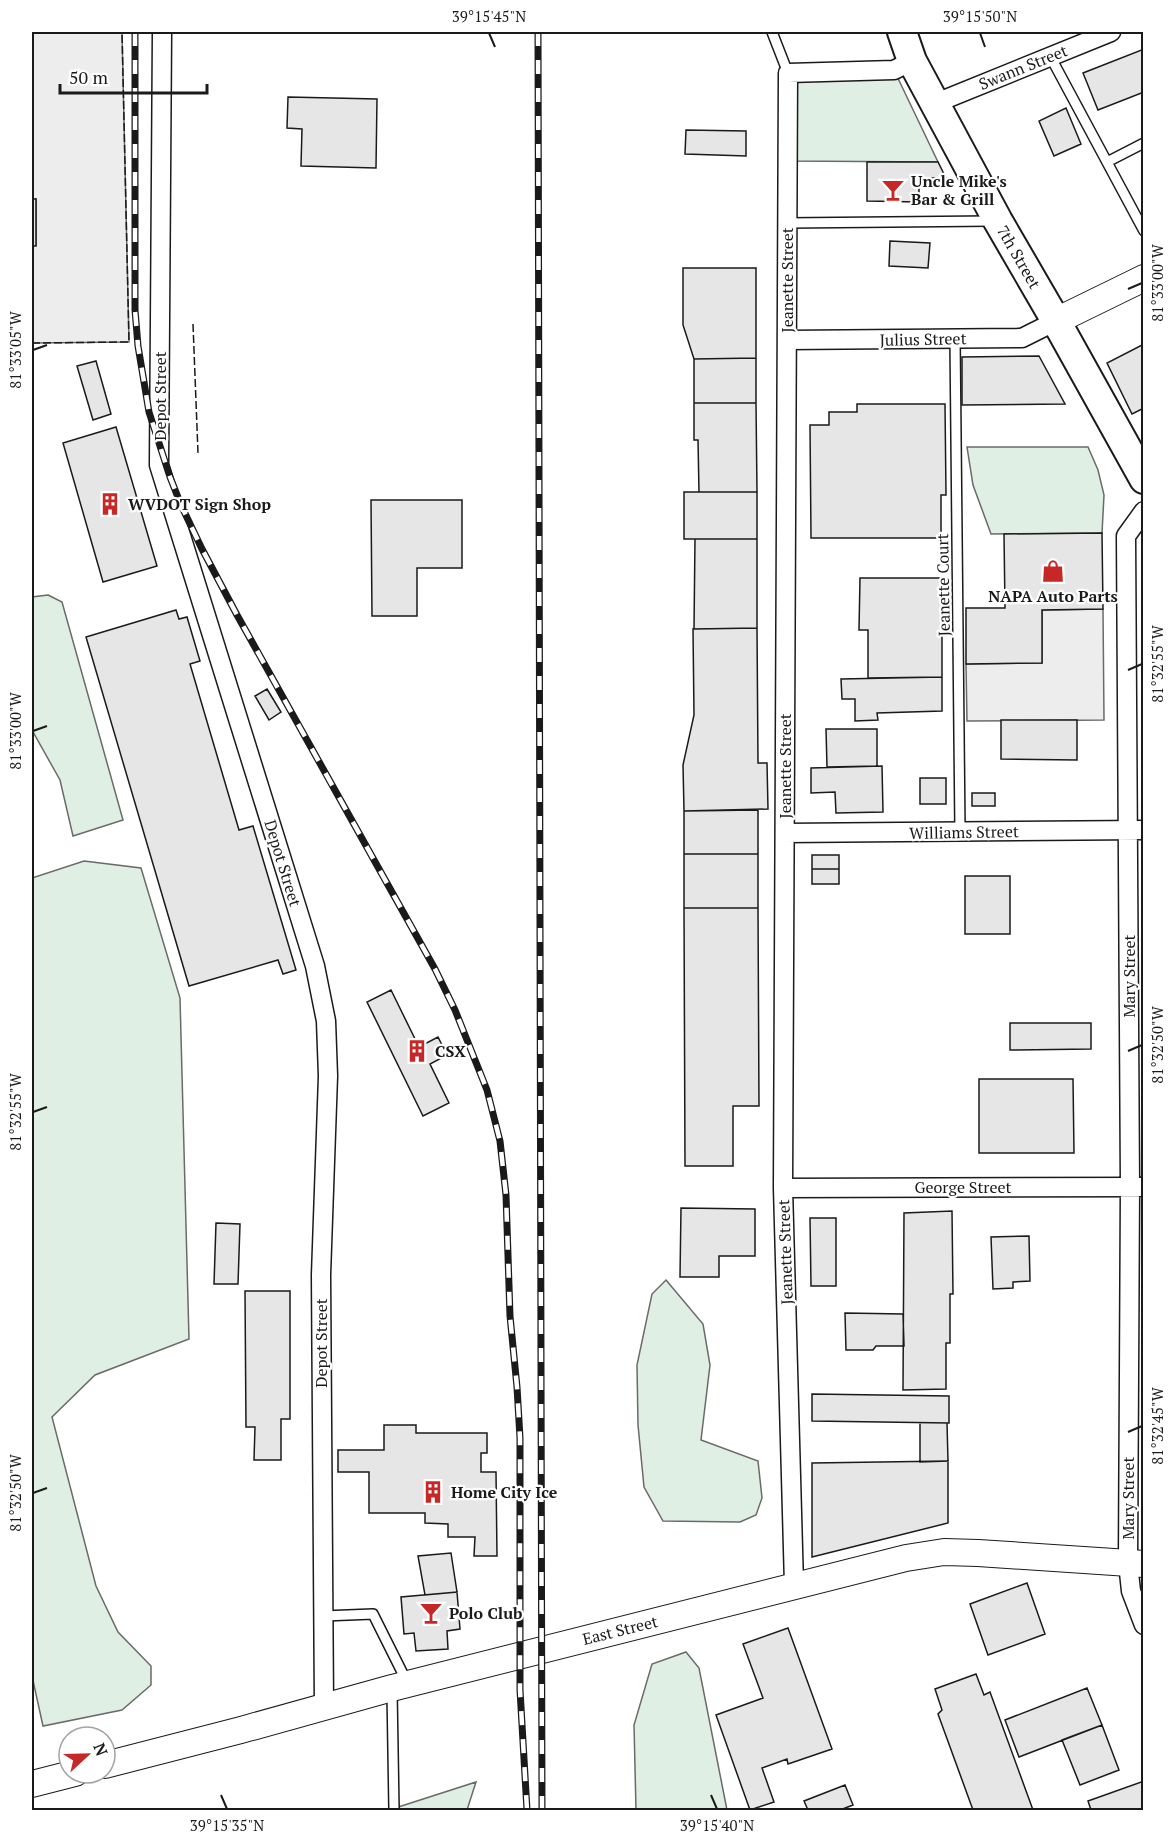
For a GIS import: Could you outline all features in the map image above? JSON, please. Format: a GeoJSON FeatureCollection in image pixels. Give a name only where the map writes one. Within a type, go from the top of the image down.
{"type":"FeatureCollection","features":[{"type":"Feature","properties":{"kind":"main road","name":"7th Street"},"geometry":{"type":"LineString","coordinates":[[902,32],[912,61],[998,221],[1140,464]]}},
{"type":"Feature","properties":{"kind":"main road"},"geometry":{"type":"LineString","coordinates":[[1056,321],[1143,278]]}},
{"type":"Feature","properties":{"kind":"main road","name":"East Street"},"geometry":{"type":"LineString","coordinates":[[117,1762],[400,1686],[906,1558],[944,1552],[1136,1564]]}},
{"type":"Feature","properties":{"kind":"main road"},"geometry":{"type":"LineString","coordinates":[[32,1784],[57,1778]]}},
{"type":"Feature","properties":{"kind":"street","name":"Depot Street"},"geometry":{"type":"LineString","coordinates":[[162,32],[159,465],[315,966],[326,1021],[328,1077],[321,1275],[324,1707]]}},
{"type":"Feature","properties":{"kind":"street","name":"Swann Street"},"geometry":{"type":"LineString","coordinates":[[936,103],[1103,33]]}},
{"type":"Feature","properties":{"kind":"street"},"geometry":{"type":"LineString","coordinates":[[788,73],[894,70],[912,61]]}},
{"type":"Feature","properties":{"kind":"street","name":"Jeanette Street"},"geometry":{"type":"LineString","coordinates":[[788,73],[783,1188],[794,1585]]}},
{"type":"Feature","properties":{"kind":"street","name":"Julius Street"},"geometry":{"type":"LineString","coordinates":[[787,340],[1022,338],[1056,321]]}},
{"type":"Feature","properties":{"kind":"street","name":"Mary Street"},"geometry":{"type":"LineString","coordinates":[[1143,511],[1126,536],[1136,830],[1133,1078],[1137,1186],[1136,1564],[1131,1591],[1143,1625]]}},
{"type":"Feature","properties":{"kind":"street","name":"Williams Street"},"geometry":{"type":"LineString","coordinates":[[784,833],[1136,830]]}},
{"type":"Feature","properties":{"kind":"street","name":"George Street"},"geometry":{"type":"LineString","coordinates":[[783,1188],[1137,1186]]}},
{"type":"Feature","properties":{"kind":"lane"},"geometry":{"type":"LineString","coordinates":[[772,32],[788,73]]}},
{"type":"Feature","properties":{"kind":"lane"},"geometry":{"type":"LineString","coordinates":[[1050,56],[1143,231]]}},
{"type":"Feature","properties":{"kind":"lane"},"geometry":{"type":"LineString","coordinates":[[1107,162],[1143,143]]}},
{"type":"Feature","properties":{"kind":"lane"},"geometry":{"type":"LineString","coordinates":[[787,223],[998,221]]}},
{"type":"Feature","properties":{"kind":"lane","name":"Jeanette Court"},"geometry":{"type":"LineString","coordinates":[[955,338],[960,832]]}},
{"type":"Feature","properties":{"kind":"lane"},"geometry":{"type":"LineString","coordinates":[[323,1616],[373,1614],[400,1686],[394,1714],[394,1810]]}},
{"type":"Feature","properties":{"kind":"green space"},"geometry":{"type":"Polygon","coordinates":[[[894,70],[938,162],[787,161],[788,73],[894,70]]]}},
{"type":"Feature","properties":{"kind":"green space"},"geometry":{"type":"Polygon","coordinates":[[[967,447],[1088,447],[1098,470],[1104,495],[1102,533],[991,534],[973,485],[967,447]]]}},
{"type":"Feature","properties":{"kind":"green space"},"geometry":{"type":"Polygon","coordinates":[[[48,595],[62,602],[123,820],[73,836],[60,780],[32,730],[32,597],[48,595]]]}},
{"type":"Feature","properties":{"kind":"green space"},"geometry":{"type":"Polygon","coordinates":[[[84,861],[141,868],[180,998],[189,1339],[95,1375],[52,1417],[96,1586],[118,1632],[151,1666],[151,1685],[122,1710],[43,1726],[32,1676],[32,878],[84,861]]]}},
{"type":"Feature","properties":{"kind":"green space"},"geometry":{"type":"Polygon","coordinates":[[[666,1280],[703,1324],[710,1365],[701,1440],[758,1461],[762,1498],[756,1515],[740,1522],[663,1521],[644,1487],[638,1425],[637,1365],[652,1294],[666,1280]]]}},
{"type":"Feature","properties":{"kind":"green space"},"geometry":{"type":"Polygon","coordinates":[[[686,1652],[699,1668],[727,1810],[636,1810],[634,1725],[652,1664],[686,1652]]]}},
{"type":"Feature","properties":{"kind":"green space"},"geometry":{"type":"Polygon","coordinates":[[[476,1782],[467,1810],[389,1810],[476,1782]]]}},
{"type":"Feature","properties":{"kind":"shaded area"},"geometry":{"type":"Polygon","coordinates":[[[32,32],[122,32],[129,342],[32,343],[32,246],[36,245],[36,199],[32,199],[32,32]]]}},
{"type":"Feature","properties":{"kind":"shaded area"},"geometry":{"type":"Polygon","coordinates":[[[1103,609],[1104,720],[967,721],[966,664],[1042,663],[1042,610],[1103,609]]]}},
{"type":"Feature","properties":{"kind":"building"},"geometry":{"type":"Polygon","coordinates":[[[1144,49],[1144,92],[1098,110],[1083,73],[1144,49]]]}},
{"type":"Feature","properties":{"kind":"building"},"geometry":{"type":"Polygon","coordinates":[[[288,97],[377,99],[376,168],[301,166],[302,129],[287,128],[288,97]]]}},
{"type":"Feature","properties":{"kind":"building"},"geometry":{"type":"Polygon","coordinates":[[[1066,108],[1081,144],[1054,156],[1039,121],[1066,108]]]}},
{"type":"Feature","properties":{"kind":"building"},"geometry":{"type":"Polygon","coordinates":[[[686,130],[746,131],[746,156],[685,154],[686,130]]]}},
{"type":"Feature","properties":{"kind":"building","name":"Uncle Mike's Bar & Grill"},"geometry":{"type":"Polygon","coordinates":[[[867,162],[938,162],[946,178],[919,178],[919,202],[867,201],[867,162]]]}},
{"type":"Feature","properties":{"kind":"building"},"geometry":{"type":"Polygon","coordinates":[[[32,199],[36,199],[36,246],[32,246],[32,199]]]}},
{"type":"Feature","properties":{"kind":"building"},"geometry":{"type":"Polygon","coordinates":[[[890,241],[930,243],[928,268],[889,266],[890,241]]]}},
{"type":"Feature","properties":{"kind":"building"},"geometry":{"type":"Polygon","coordinates":[[[683,268],[756,268],[756,358],[694,359],[683,325],[683,268]]]}},
{"type":"Feature","properties":{"kind":"building"},"geometry":{"type":"Polygon","coordinates":[[[1144,344],[1144,408],[1132,414],[1107,363],[1144,344]]]}},
{"type":"Feature","properties":{"kind":"building"},"geometry":{"type":"Polygon","coordinates":[[[1039,356],[1065,404],[962,405],[962,357],[1039,356]]]}},
{"type":"Feature","properties":{"kind":"building"},"geometry":{"type":"Polygon","coordinates":[[[756,358],[756,403],[694,403],[694,359],[756,358]]]}},
{"type":"Feature","properties":{"kind":"building"},"geometry":{"type":"Polygon","coordinates":[[[96,361],[111,414],[93,420],[77,366],[96,361]]]}},
{"type":"Feature","properties":{"kind":"building"},"geometry":{"type":"Polygon","coordinates":[[[694,403],[756,403],[757,492],[699,492],[698,440],[694,440],[694,403]]]}},
{"type":"Feature","properties":{"kind":"building"},"geometry":{"type":"Polygon","coordinates":[[[857,404],[945,404],[946,495],[941,495],[941,538],[811,538],[810,425],[829,425],[829,412],[857,412],[857,404]]]}},
{"type":"Feature","properties":{"kind":"building","name":"WVDOT Sign Shop"},"geometry":{"type":"Polygon","coordinates":[[[116,427],[157,566],[103,582],[63,443],[116,427]]]}},
{"type":"Feature","properties":{"kind":"building"},"geometry":{"type":"Polygon","coordinates":[[[684,492],[757,492],[757,539],[684,539],[684,492]]]}},
{"type":"Feature","properties":{"kind":"building"},"geometry":{"type":"Polygon","coordinates":[[[371,500],[462,500],[462,568],[417,568],[417,616],[372,616],[371,500]]]}},
{"type":"Feature","properties":{"kind":"building","name":"NAPA Auto Parts"},"geometry":{"type":"Polygon","coordinates":[[[1102,533],[1103,609],[1042,610],[1042,663],[966,664],[966,608],[1005,608],[1004,534],[1102,533]]]}},
{"type":"Feature","properties":{"kind":"building"},"geometry":{"type":"Polygon","coordinates":[[[695,539],[757,539],[757,628],[694,629],[695,539]]]}},
{"type":"Feature","properties":{"kind":"building"},"geometry":{"type":"Polygon","coordinates":[[[860,578],[942,578],[942,677],[868,678],[868,630],[859,630],[860,578]]]}},
{"type":"Feature","properties":{"kind":"building"},"geometry":{"type":"Polygon","coordinates":[[[176,610],[179,619],[187,617],[200,661],[190,664],[239,830],[253,826],[296,970],[283,974],[278,960],[189,986],[86,637],[176,610]]]}},
{"type":"Feature","properties":{"kind":"building"},"geometry":{"type":"Polygon","coordinates":[[[757,628],[758,763],[767,763],[768,809],[684,811],[683,765],[694,715],[693,629],[757,628]]]}},
{"type":"Feature","properties":{"kind":"building"},"geometry":{"type":"Polygon","coordinates":[[[942,677],[942,711],[877,713],[878,720],[855,721],[855,699],[842,699],[841,679],[942,677]]]}},
{"type":"Feature","properties":{"kind":"building"},"geometry":{"type":"Polygon","coordinates":[[[267,689],[281,712],[269,720],[255,696],[267,689]]]}},
{"type":"Feature","properties":{"kind":"building"},"geometry":{"type":"Polygon","coordinates":[[[1001,720],[1077,720],[1077,760],[1001,759],[1001,720]]]}},
{"type":"Feature","properties":{"kind":"building"},"geometry":{"type":"Polygon","coordinates":[[[826,729],[877,729],[877,766],[827,767],[826,729]]]}},
{"type":"Feature","properties":{"kind":"building"},"geometry":{"type":"Polygon","coordinates":[[[882,766],[883,812],[836,813],[835,792],[811,793],[811,768],[882,766]]]}},
{"type":"Feature","properties":{"kind":"building"},"geometry":{"type":"Polygon","coordinates":[[[920,778],[946,778],[946,804],[920,804],[920,778]]]}},
{"type":"Feature","properties":{"kind":"building"},"geometry":{"type":"Polygon","coordinates":[[[972,793],[995,793],[995,806],[972,806],[972,793]]]}},
{"type":"Feature","properties":{"kind":"building"},"geometry":{"type":"Polygon","coordinates":[[[758,810],[758,854],[684,854],[684,811],[758,810]]]}},
{"type":"Feature","properties":{"kind":"building"},"geometry":{"type":"Polygon","coordinates":[[[684,854],[758,854],[758,908],[684,908],[684,854]]]}},
{"type":"Feature","properties":{"kind":"building"},"geometry":{"type":"Polygon","coordinates":[[[812,855],[839,855],[839,869],[812,869],[812,855]]]}},
{"type":"Feature","properties":{"kind":"building"},"geometry":{"type":"Polygon","coordinates":[[[812,869],[839,869],[839,884],[812,884],[812,869]]]}},
{"type":"Feature","properties":{"kind":"building"},"geometry":{"type":"Polygon","coordinates":[[[965,876],[1010,876],[1010,934],[965,934],[965,876]]]}},
{"type":"Feature","properties":{"kind":"building"},"geometry":{"type":"Polygon","coordinates":[[[684,908],[758,908],[759,1106],[733,1106],[733,1166],[685,1166],[684,908]]]}},
{"type":"Feature","properties":{"kind":"building","name":"CSX"},"geometry":{"type":"Polygon","coordinates":[[[391,990],[419,1047],[438,1037],[447,1055],[430,1064],[449,1103],[423,1116],[367,1002],[391,990]]]}},
{"type":"Feature","properties":{"kind":"building"},"geometry":{"type":"Polygon","coordinates":[[[1010,1023],[1091,1023],[1091,1049],[1010,1050],[1010,1023]]]}},
{"type":"Feature","properties":{"kind":"building"},"geometry":{"type":"Polygon","coordinates":[[[979,1079],[1073,1079],[1074,1153],[979,1153],[979,1079]]]}},
{"type":"Feature","properties":{"kind":"building"},"geometry":{"type":"Polygon","coordinates":[[[681,1208],[755,1209],[755,1256],[719,1256],[719,1277],[680,1277],[681,1208]]]}},
{"type":"Feature","properties":{"kind":"building"},"geometry":{"type":"Polygon","coordinates":[[[952,1211],[953,1294],[950,1294],[950,1343],[946,1343],[946,1389],[903,1390],[904,1213],[952,1211]]]}},
{"type":"Feature","properties":{"kind":"building"},"geometry":{"type":"Polygon","coordinates":[[[810,1218],[836,1218],[836,1286],[811,1286],[810,1218]]]}},
{"type":"Feature","properties":{"kind":"building"},"geometry":{"type":"Polygon","coordinates":[[[216,1223],[240,1224],[238,1284],[214,1284],[216,1223]]]}},
{"type":"Feature","properties":{"kind":"building"},"geometry":{"type":"Polygon","coordinates":[[[1029,1236],[1030,1281],[1013,1282],[1013,1288],[993,1289],[991,1237],[1029,1236]]]}},
{"type":"Feature","properties":{"kind":"building"},"geometry":{"type":"Polygon","coordinates":[[[245,1291],[290,1291],[290,1419],[281,1419],[281,1460],[254,1460],[255,1427],[246,1427],[245,1291]]]}},
{"type":"Feature","properties":{"kind":"building"},"geometry":{"type":"Polygon","coordinates":[[[845,1313],[903,1314],[904,1346],[876,1346],[873,1350],[846,1350],[845,1313]]]}},
{"type":"Feature","properties":{"kind":"building"},"geometry":{"type":"Polygon","coordinates":[[[812,1394],[949,1396],[949,1423],[812,1421],[812,1394]]]}},
{"type":"Feature","properties":{"kind":"building"},"geometry":{"type":"Polygon","coordinates":[[[920,1423],[947,1423],[948,1461],[920,1462],[920,1423]]]}},
{"type":"Feature","properties":{"kind":"building","name":"Home City Ice"},"geometry":{"type":"Polygon","coordinates":[[[384,1425],[416,1425],[416,1433],[487,1433],[487,1453],[481,1453],[481,1472],[496,1472],[497,1556],[474,1556],[475,1537],[448,1537],[448,1524],[425,1523],[425,1513],[369,1513],[369,1472],[338,1472],[338,1450],[384,1450],[384,1425]]]}},
{"type":"Feature","properties":{"kind":"building"},"geometry":{"type":"Polygon","coordinates":[[[948,1461],[948,1523],[812,1557],[812,1463],[948,1461]]]}},
{"type":"Feature","properties":{"kind":"building"},"geometry":{"type":"Polygon","coordinates":[[[451,1553],[457,1592],[425,1595],[418,1556],[451,1553]]]}},
{"type":"Feature","properties":{"kind":"building"},"geometry":{"type":"Polygon","coordinates":[[[1027,1583],[1045,1634],[988,1655],[970,1604],[1027,1583]]]}},
{"type":"Feature","properties":{"kind":"building","name":"Polo Club"},"geometry":{"type":"Polygon","coordinates":[[[457,1592],[460,1629],[447,1631],[448,1649],[416,1651],[414,1633],[404,1634],[401,1597],[457,1592]]]}},
{"type":"Feature","properties":{"kind":"building"},"geometry":{"type":"Polygon","coordinates":[[[788,1628],[832,1749],[788,1764],[787,1759],[762,1768],[774,1802],[750,1810],[716,1715],[763,1698],[743,1644],[788,1628]]]}},
{"type":"Feature","properties":{"kind":"building"},"geometry":{"type":"Polygon","coordinates":[[[976,1674],[984,1695],[990,1692],[1033,1810],[973,1810],[938,1714],[942,1710],[935,1689],[976,1674]]]}},
{"type":"Feature","properties":{"kind":"building"},"geometry":{"type":"Polygon","coordinates":[[[1087,1688],[1102,1725],[1019,1757],[1005,1720],[1087,1688]]]}},
{"type":"Feature","properties":{"kind":"building"},"geometry":{"type":"Polygon","coordinates":[[[1102,1725],[1119,1770],[1080,1785],[1062,1740],[1102,1725]]]}},
{"type":"Feature","properties":{"kind":"building"},"geometry":{"type":"Polygon","coordinates":[[[1144,1781],[1144,1810],[1091,1810],[1088,1801],[1144,1781]]]}},
{"type":"Feature","properties":{"kind":"building"},"geometry":{"type":"Polygon","coordinates":[[[845,1785],[853,1805],[840,1810],[808,1810],[804,1801],[845,1785]]]}},
{"type":"Feature","properties":{"kind":"railway"},"geometry":{"type":"LineString","coordinates":[[135,32],[135,310],[138,346],[149,412],[170,477],[202,549],[237,615],[435,969],[455,1010],[487,1090],[500,1141],[506,1195],[510,1316],[520,1438],[520,1690],[527,1810]]}},
{"type":"Feature","properties":{"kind":"railway"},"geometry":{"type":"LineString","coordinates":[[538,32],[542,1810]]}},
{"type":"Feature","properties":{"kind":"fence"},"geometry":{"type":"LineString","coordinates":[[32,343],[129,342],[122,32]]}},
{"type":"Feature","properties":{"kind":"fence"},"geometry":{"type":"LineString","coordinates":[[193,324],[198,453]]}},
{"type":"Feature","properties":{"kind":"place","name":"Uncle Mike's Bar & Grill"},"geometry":{"type":"Point","coordinates":[893,190]}},
{"type":"Feature","properties":{"kind":"place","name":"WVDOT Sign Shop"},"geometry":{"type":"Point","coordinates":[110,504]}},
{"type":"Feature","properties":{"kind":"place","name":"NAPA Auto Parts"},"geometry":{"type":"Point","coordinates":[1053,571]}},
{"type":"Feature","properties":{"kind":"place","name":"CSX"},"geometry":{"type":"Point","coordinates":[417,1051]}},
{"type":"Feature","properties":{"kind":"place","name":"Home City Ice"},"geometry":{"type":"Point","coordinates":[433,1492]}},
{"type":"Feature","properties":{"kind":"place","name":"Polo Club"},"geometry":{"type":"Point","coordinates":[431,1613]}}]}
